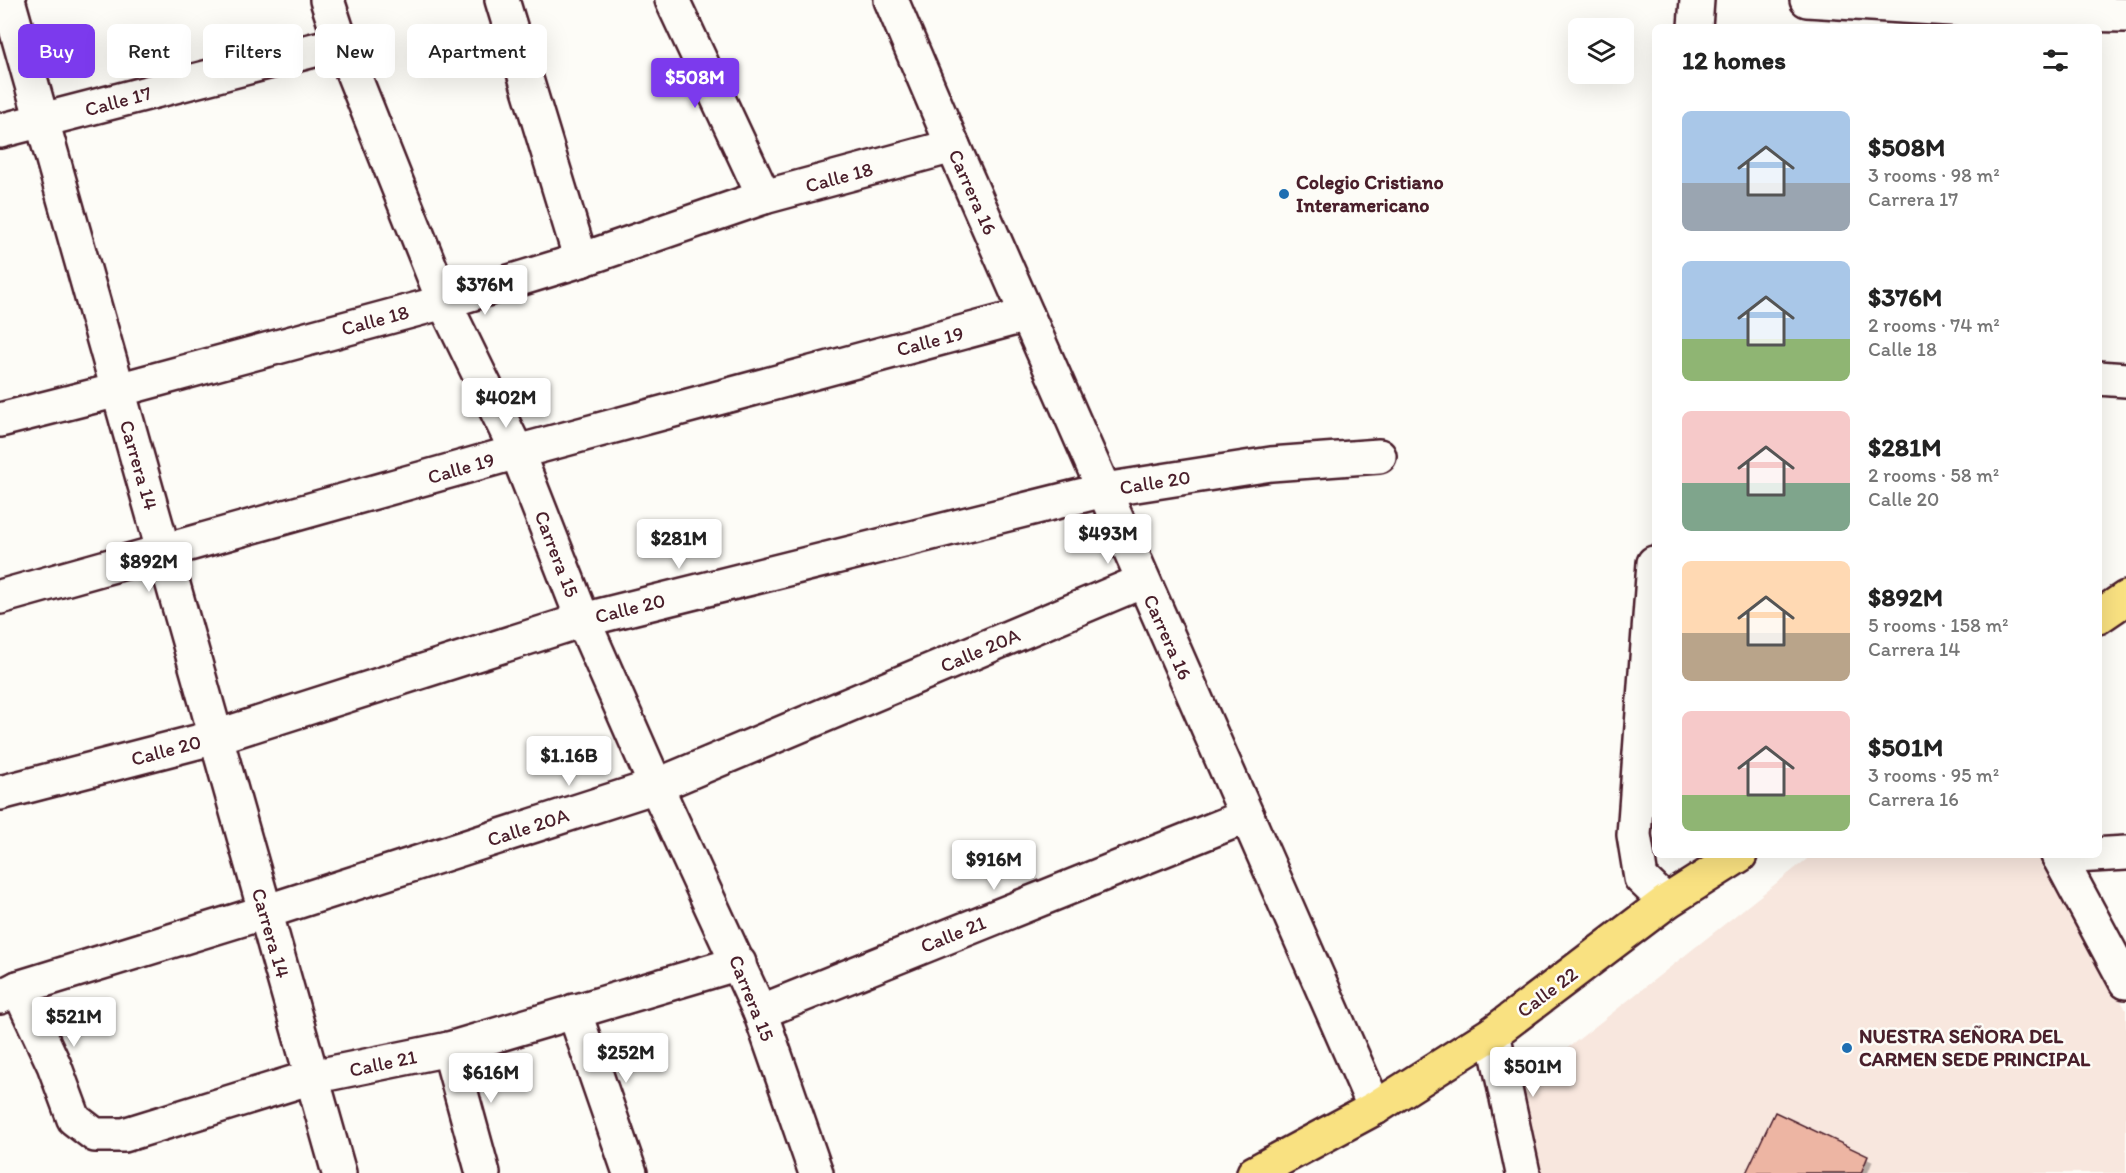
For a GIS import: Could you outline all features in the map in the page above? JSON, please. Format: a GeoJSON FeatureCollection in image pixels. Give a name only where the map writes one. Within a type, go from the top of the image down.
{"type":"FeatureCollection","features":[{"type":"Feature","properties":{"kind":"highway"},"geometry":{"type":"LineString","coordinates":[[2102,614],[2126,598]]}},
{"type":"Feature","properties":{"kind":"highway","name":"Calle 22"},"geometry":{"type":"LineString","coordinates":[[1254,1173],[1375,1108],[1493,1033],[1666,902],[1735,858]]}},
{"type":"Feature","properties":{"kind":"street","name":"Carrera 14"},"geometry":{"type":"LineString","coordinates":[[8,0],[339,1173]]}},
{"type":"Feature","properties":{"kind":"street","name":"Carrera 15"},"geometry":{"type":"LineString","coordinates":[[327,0],[335,24]]}},
{"type":"Feature","properties":{"kind":"street"},"geometry":{"type":"LineString","coordinates":[[502,0],[581,260]]}},
{"type":"Feature","properties":{"kind":"street"},"geometry":{"type":"LineString","coordinates":[[672,0],[764,197]]}},
{"type":"Feature","properties":{"kind":"street","name":"Carrera 16"},"geometry":{"type":"LineString","coordinates":[[891,0],[952,146],[1375,1108]]}},
{"type":"Feature","properties":{"kind":"street"},"geometry":{"type":"LineString","coordinates":[[1695,24],[1697,0]]}},
{"type":"Feature","properties":{"kind":"street"},"geometry":{"type":"LineString","coordinates":[[1808,0],[2015,13],[2126,15]]}},
{"type":"Feature","properties":{"kind":"street","name":"Calle 17"},"geometry":{"type":"LineString","coordinates":[[0,131],[315,50]]}},
{"type":"Feature","properties":{"kind":"street","name":"Carrera 15"},"geometry":{"type":"LineString","coordinates":[[355,78],[444,302],[517,452],[583,620],[760,1012],[816,1173]]}},
{"type":"Feature","properties":{"kind":"street","name":"Calle 18"},"geometry":{"type":"LineString","coordinates":[[0,420],[444,302],[581,260],[764,197],[952,146]]}},
{"type":"Feature","properties":{"kind":"street","name":"Calle 19"},"geometry":{"type":"LineString","coordinates":[[0,597],[517,452],[1027,315]]}},
{"type":"Feature","properties":{"kind":"street"},"geometry":{"type":"LineString","coordinates":[[2102,378],[2126,380]]}},
{"type":"Feature","properties":{"kind":"street","name":"Calle 20"},"geometry":{"type":"LineString","coordinates":[[0,793],[216,737],[583,620],[1104,490],[1271,464],[1379,456]]}},
{"type":"Feature","properties":{"kind":"street","name":"Calle 20A"},"geometry":{"type":"LineString","coordinates":[[9,993],[656,786],[1143,581]]}},
{"type":"Feature","properties":{"kind":"street"},"geometry":{"type":"LineString","coordinates":[[1652,601],[1634,836],[1641,878],[1666,902]]}},
{"type":"Feature","properties":{"kind":"street","name":"Calle 21"},"geometry":{"type":"LineString","coordinates":[[760,1012],[1247,816]]}},
{"type":"Feature","properties":{"kind":"street"},"geometry":{"type":"LineString","coordinates":[[2102,855],[2126,854]]}},
{"type":"Feature","properties":{"kind":"street"},"geometry":{"type":"LineString","coordinates":[[2060,858],[2126,982]]}},
{"type":"Feature","properties":{"kind":"street","name":"Calle 21"},"geometry":{"type":"LineString","coordinates":[[9,993],[54,1065],[74,1119],[95,1135],[124,1135],[312,1077],[449,1049],[739,963]]}},
{"type":"Feature","properties":{"kind":"street"},"geometry":{"type":"LineString","coordinates":[[574,1011],[630,1173]]}},
{"type":"Feature","properties":{"kind":"street"},"geometry":{"type":"LineString","coordinates":[[1493,1033],[1523,1173]]}},
{"type":"Feature","properties":{"kind":"street"},"geometry":{"type":"LineString","coordinates":[[449,1049],[483,1173]]}},
{"type":"Feature","properties":{"kind":"shaded area","name":"NUESTRA SEÑORA DEL CARMEN SEDE PRINCIPAL"},"geometry":{"type":"Polygon","coordinates":[[[1808,858],[2046,858],[2126,1010],[2126,1173],[1542,1173],[1521,1085],[1808,858]]]}},
{"type":"Feature","properties":{"kind":"building"},"geometry":{"type":"Polygon","coordinates":[[[1775,1112],[1868,1156],[1861,1173],[1746,1173],[1775,1112]]]}},
{"type":"Feature","properties":{"kind":"place","name":"Colegio Cristiano Interamericano"},"geometry":{"type":"Point","coordinates":[1284,194]}},
{"type":"Feature","properties":{"kind":"place","name":"NUESTRA SEÑORA DEL CARMEN SEDE PRINCIPAL"},"geometry":{"type":"Point","coordinates":[1847,1048]}}]}
